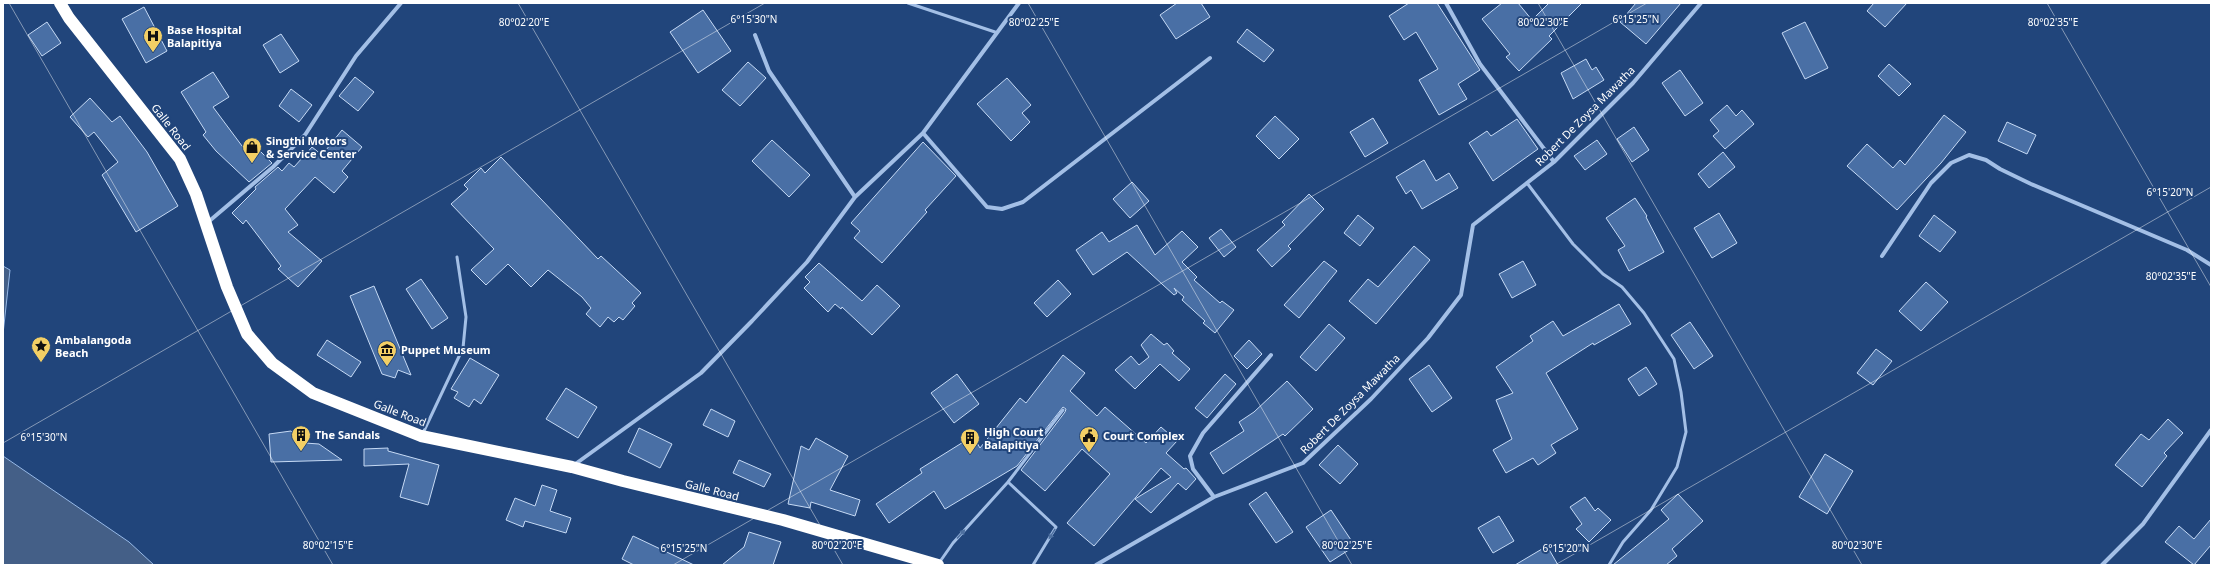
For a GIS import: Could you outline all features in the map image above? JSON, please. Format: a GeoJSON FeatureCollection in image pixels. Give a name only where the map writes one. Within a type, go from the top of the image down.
{"type":"FeatureCollection","features":[{"type":"Feature","properties":{"kind":"highway","name":"Galle Road"},"geometry":{"type":"LineString","coordinates":[[60,3],[69,18],[180,159],[196,194],[207,223],[227,287],[247,334],[272,363],[313,393],[422,436],[572,466],[623,481],[783,520],[938,565]]}},
{"type":"Feature","properties":{"kind":"street"},"geometry":{"type":"LineString","coordinates":[[207,223],[273,166],[305,135],[356,56],[402,3]]}},
{"type":"Feature","properties":{"kind":"street"},"geometry":{"type":"LineString","coordinates":[[572,466],[701,373],[752,322],[807,262],[855,197],[924,133],[995,32],[1018,3]]}},
{"type":"Feature","properties":{"kind":"street"},"geometry":{"type":"LineString","coordinates":[[1446,3],[1480,64],[1554,162]]}},
{"type":"Feature","properties":{"kind":"street","name":"Robert De Zoysa Mawatha"},"geometry":{"type":"LineString","coordinates":[[1096,565],[1214,497],[1303,463],[1371,399],[1428,338],[1461,294],[1473,225],[1554,162],[1633,83],[1701,3]]}},
{"type":"Feature","properties":{"kind":"street"},"geometry":{"type":"LineString","coordinates":[[755,35],[769,71],[855,197]]}},
{"type":"Feature","properties":{"kind":"street"},"geometry":{"type":"LineString","coordinates":[[924,133],[987,207],[1002,209],[1023,202],[1210,58]]}},
{"type":"Feature","properties":{"kind":"street"},"geometry":{"type":"LineString","coordinates":[[1882,256],[1931,183],[1951,163],[1969,155],[1986,160],[2000,169],[2031,184],[2187,250],[2211,265]]}},
{"type":"Feature","properties":{"kind":"street"},"geometry":{"type":"LineString","coordinates":[[1214,497],[1192,469],[1190,456],[1203,433],[1271,355]]}},
{"type":"Feature","properties":{"kind":"street"},"geometry":{"type":"LineString","coordinates":[[2102,565],[2143,524],[2211,430]]}},
{"type":"Feature","properties":{"kind":"lane"},"geometry":{"type":"LineString","coordinates":[[908,3],[995,32]]}},
{"type":"Feature","properties":{"kind":"lane"},"geometry":{"type":"LineString","coordinates":[[1527,183],[1573,244],[1603,274],[1622,287],[1644,313],[1674,359],[1681,392],[1686,432],[1677,467],[1651,510],[1623,542],[1609,565]]}},
{"type":"Feature","properties":{"kind":"lane"},"geometry":{"type":"LineString","coordinates":[[422,436],[463,348],[466,317],[457,257]]}},
{"type":"Feature","properties":{"kind":"lane"},"geometry":{"type":"LineString","coordinates":[[938,565],[953,543],[1008,482],[1064,410]]}},
{"type":"Feature","properties":{"kind":"lane"},"geometry":{"type":"LineString","coordinates":[[1008,482],[1056,527],[1032,565]]}},
{"type":"Feature","properties":{"kind":"water"},"geometry":{"type":"Polygon","coordinates":[[[3,266],[10,270],[3,334],[3,266]]]}},
{"type":"Feature","properties":{"kind":"water"},"geometry":{"type":"Polygon","coordinates":[[[3,456],[129,542],[154,565],[3,565],[3,456]]]}},
{"type":"Feature","properties":{"kind":"building"},"geometry":{"type":"Polygon","coordinates":[[[1177,3],[1201,3],[1210,17],[1176,39],[1160,15],[1177,3]]]}},
{"type":"Feature","properties":{"kind":"building"},"geometry":{"type":"Polygon","coordinates":[[[1409,3],[1437,3],[1480,70],[1458,84],[1467,99],[1439,115],[1419,80],[1438,69],[1416,32],[1404,40],[1389,16],[1409,3]]]}},
{"type":"Feature","properties":{"kind":"building"},"geometry":{"type":"Polygon","coordinates":[[[1502,3],[1518,3],[1532,20],[1549,3],[1582,3],[1549,36],[1552,39],[1519,71],[1506,57],[1510,54],[1482,19],[1502,3]]]}},
{"type":"Feature","properties":{"kind":"building"},"geometry":{"type":"Polygon","coordinates":[[[1636,3],[1681,3],[1646,44],[1620,22],[1636,3]]]}},
{"type":"Feature","properties":{"kind":"building"},"geometry":{"type":"Polygon","coordinates":[[[1874,3],[1907,3],[1885,27],[1867,11],[1874,3]]]}},
{"type":"Feature","properties":{"kind":"building"},"geometry":{"type":"Polygon","coordinates":[[[144,7],[167,51],[146,63],[122,19],[144,7]]]}},
{"type":"Feature","properties":{"kind":"building"},"geometry":{"type":"Polygon","coordinates":[[[703,10],[731,51],[698,73],[670,32],[703,10]]]}},
{"type":"Feature","properties":{"kind":"building"},"geometry":{"type":"Polygon","coordinates":[[[47,22],[61,43],[42,56],[28,35],[47,22]]]}},
{"type":"Feature","properties":{"kind":"building"},"geometry":{"type":"Polygon","coordinates":[[[1805,22],[1828,68],[1805,79],[1782,33],[1805,22]]]}},
{"type":"Feature","properties":{"kind":"building"},"geometry":{"type":"Polygon","coordinates":[[[1247,29],[1274,50],[1264,62],[1237,42],[1247,29]]]}},
{"type":"Feature","properties":{"kind":"building"},"geometry":{"type":"Polygon","coordinates":[[[281,34],[299,61],[280,73],[263,45],[281,34]]]}},
{"type":"Feature","properties":{"kind":"building"},"geometry":{"type":"Polygon","coordinates":[[[1586,59],[1592,70],[1596,67],[1604,80],[1573,99],[1561,73],[1586,59]]]}},
{"type":"Feature","properties":{"kind":"building"},"geometry":{"type":"Polygon","coordinates":[[[748,62],[766,78],[740,106],[722,90],[748,62]]]}},
{"type":"Feature","properties":{"kind":"building"},"geometry":{"type":"Polygon","coordinates":[[[1889,64],[1911,84],[1899,96],[1878,76],[1889,64]]]}},
{"type":"Feature","properties":{"kind":"building"},"geometry":{"type":"Polygon","coordinates":[[[1680,70],[1703,103],[1685,116],[1662,83],[1680,70]]]}},
{"type":"Feature","properties":{"kind":"building"},"geometry":{"type":"Polygon","coordinates":[[[213,72],[229,97],[213,107],[248,154],[255,146],[272,163],[249,182],[216,151],[203,135],[206,132],[181,92],[213,72]]]}},
{"type":"Feature","properties":{"kind":"building"},"geometry":{"type":"Polygon","coordinates":[[[355,77],[374,92],[358,111],[339,96],[355,77]]]}},
{"type":"Feature","properties":{"kind":"building"},"geometry":{"type":"Polygon","coordinates":[[[1007,78],[1031,105],[1022,113],[1030,122],[1011,141],[977,104],[1007,78]]]}},
{"type":"Feature","properties":{"kind":"building"},"geometry":{"type":"Polygon","coordinates":[[[291,89],[312,105],[299,122],[279,106],[291,89]]]}},
{"type":"Feature","properties":{"kind":"building"},"geometry":{"type":"Polygon","coordinates":[[[90,98],[112,122],[120,116],[147,152],[178,206],[136,232],[102,175],[118,162],[94,132],[88,137],[70,117],[90,98]]]}},
{"type":"Feature","properties":{"kind":"building"},"geometry":{"type":"Polygon","coordinates":[[[1727,105],[1736,116],[1742,110],[1754,124],[1725,149],[1713,136],[1719,131],[1710,120],[1727,105]]]}},
{"type":"Feature","properties":{"kind":"building"},"geometry":{"type":"Polygon","coordinates":[[[1944,115],[1966,132],[1941,163],[1897,210],[1847,166],[1867,144],[1893,168],[1900,160],[1905,165],[1944,115]]]}},
{"type":"Feature","properties":{"kind":"building"},"geometry":{"type":"Polygon","coordinates":[[[1275,116],[1299,139],[1279,159],[1256,136],[1275,116]]]}},
{"type":"Feature","properties":{"kind":"building"},"geometry":{"type":"Polygon","coordinates":[[[1373,118],[1388,143],[1365,157],[1350,132],[1373,118]]]}},
{"type":"Feature","properties":{"kind":"building"},"geometry":{"type":"Polygon","coordinates":[[[1517,119],[1538,149],[1493,181],[1469,143],[1487,131],[1491,136],[1517,119]]]}},
{"type":"Feature","properties":{"kind":"building"},"geometry":{"type":"Polygon","coordinates":[[[2007,122],[2036,135],[2027,154],[1998,141],[2007,122]]]}},
{"type":"Feature","properties":{"kind":"building"},"geometry":{"type":"Polygon","coordinates":[[[1634,127],[1649,150],[1632,162],[1617,139],[1634,127]]]}},
{"type":"Feature","properties":{"kind":"building"},"geometry":{"type":"Polygon","coordinates":[[[342,130],[362,147],[342,171],[348,177],[334,193],[315,177],[285,209],[298,225],[288,232],[322,261],[298,287],[278,269],[281,266],[246,220],[243,224],[232,213],[256,189],[255,187],[278,167],[282,171],[289,163],[294,167],[312,147],[322,155],[342,130]]]}},
{"type":"Feature","properties":{"kind":"building"},"geometry":{"type":"Polygon","coordinates":[[[772,140],[810,175],[789,197],[752,161],[772,140]]]}},
{"type":"Feature","properties":{"kind":"building"},"geometry":{"type":"Polygon","coordinates":[[[1597,140],[1607,154],[1585,170],[1574,156],[1597,140]]]}},
{"type":"Feature","properties":{"kind":"building"},"geometry":{"type":"Polygon","coordinates":[[[923,142],[956,176],[925,210],[927,212],[882,263],[854,238],[860,231],[851,223],[923,142]]]}},
{"type":"Feature","properties":{"kind":"building"},"geometry":{"type":"Polygon","coordinates":[[[1723,152],[1735,167],[1709,188],[1698,174],[1723,152]]]}},
{"type":"Feature","properties":{"kind":"building"},"geometry":{"type":"Polygon","coordinates":[[[501,157],[598,259],[601,256],[641,293],[632,303],[635,306],[623,320],[619,317],[614,322],[608,317],[600,327],[586,314],[591,308],[582,297],[548,270],[531,287],[508,264],[486,285],[471,270],[494,249],[451,204],[468,189],[464,185],[481,168],[485,173],[501,157]]]}},
{"type":"Feature","properties":{"kind":"building"},"geometry":{"type":"Polygon","coordinates":[[[1424,160],[1436,181],[1449,173],[1458,188],[1422,209],[1411,190],[1406,194],[1396,177],[1424,160]]]}},
{"type":"Feature","properties":{"kind":"building"},"geometry":{"type":"Polygon","coordinates":[[[1132,182],[1149,201],[1130,218],[1113,199],[1132,182]]]}},
{"type":"Feature","properties":{"kind":"building"},"geometry":{"type":"Polygon","coordinates":[[[1309,194],[1324,209],[1288,246],[1291,249],[1272,267],[1257,250],[1285,225],[1282,222],[1309,194]]]}},
{"type":"Feature","properties":{"kind":"building"},"geometry":{"type":"Polygon","coordinates":[[[1635,198],[1647,216],[1646,217],[1664,252],[1629,271],[1618,250],[1625,246],[1606,218],[1635,198]]]}},
{"type":"Feature","properties":{"kind":"building"},"geometry":{"type":"Polygon","coordinates":[[[1719,213],[1737,243],[1712,258],[1694,228],[1719,213]]]}},
{"type":"Feature","properties":{"kind":"building"},"geometry":{"type":"Polygon","coordinates":[[[1358,215],[1374,228],[1360,246],[1344,233],[1358,215]]]}},
{"type":"Feature","properties":{"kind":"building"},"geometry":{"type":"Polygon","coordinates":[[[1934,215],[1956,232],[1940,252],[1919,236],[1934,215]]]}},
{"type":"Feature","properties":{"kind":"building"},"geometry":{"type":"Polygon","coordinates":[[[1137,225],[1155,255],[1182,231],[1198,247],[1182,262],[1197,277],[1194,280],[1220,303],[1222,301],[1234,310],[1215,333],[1203,323],[1205,321],[1182,300],[1184,297],[1174,288],[1177,293],[1174,295],[1127,252],[1093,275],[1076,250],[1102,232],[1109,242],[1137,225]]]}},
{"type":"Feature","properties":{"kind":"building"},"geometry":{"type":"Polygon","coordinates":[[[1221,229],[1236,247],[1224,257],[1209,238],[1221,229]]]}},
{"type":"Feature","properties":{"kind":"building"},"geometry":{"type":"Polygon","coordinates":[[[1414,246],[1430,260],[1376,324],[1349,301],[1368,279],[1378,287],[1414,246]]]}},
{"type":"Feature","properties":{"kind":"building"},"geometry":{"type":"Polygon","coordinates":[[[1324,261],[1337,271],[1299,318],[1284,305],[1324,261]]]}},
{"type":"Feature","properties":{"kind":"building"},"geometry":{"type":"Polygon","coordinates":[[[1523,261],[1536,285],[1512,298],[1499,274],[1523,261]]]}},
{"type":"Feature","properties":{"kind":"building"},"geometry":{"type":"Polygon","coordinates":[[[819,263],[862,301],[877,285],[900,306],[872,335],[842,307],[841,309],[835,304],[828,312],[804,288],[810,282],[805,277],[819,263]]]}},
{"type":"Feature","properties":{"kind":"building"},"geometry":{"type":"Polygon","coordinates":[[[421,279],[448,318],[432,329],[406,289],[421,279]]]}},
{"type":"Feature","properties":{"kind":"building"},"geometry":{"type":"Polygon","coordinates":[[[1058,280],[1071,294],[1047,317],[1034,303],[1058,280]]]}},
{"type":"Feature","properties":{"kind":"building"},"geometry":{"type":"Polygon","coordinates":[[[1926,282],[1948,302],[1921,331],[1899,311],[1926,282]]]}},
{"type":"Feature","properties":{"kind":"building"},"geometry":{"type":"Polygon","coordinates":[[[374,286],[411,375],[398,370],[395,378],[382,374],[350,296],[374,286]]]}},
{"type":"Feature","properties":{"kind":"building"},"geometry":{"type":"Polygon","coordinates":[[[1619,304],[1631,324],[1594,345],[1593,343],[1546,373],[1578,429],[1551,445],[1556,453],[1538,465],[1533,458],[1506,473],[1493,450],[1512,439],[1496,400],[1513,393],[1496,367],[1533,341],[1530,336],[1553,321],[1563,336],[1619,304]]]}},
{"type":"Feature","properties":{"kind":"building"},"geometry":{"type":"Polygon","coordinates":[[[1690,322],[1713,356],[1694,369],[1671,335],[1690,322]]]}},
{"type":"Feature","properties":{"kind":"building"},"geometry":{"type":"Polygon","coordinates":[[[1329,324],[1345,338],[1316,371],[1300,357],[1329,324]]]}},
{"type":"Feature","properties":{"kind":"building"},"geometry":{"type":"Polygon","coordinates":[[[1151,334],[1164,345],[1167,343],[1174,351],[1172,353],[1190,369],[1179,381],[1160,364],[1135,389],[1115,370],[1131,356],[1139,365],[1149,357],[1141,345],[1151,334]]]}},
{"type":"Feature","properties":{"kind":"building"},"geometry":{"type":"Polygon","coordinates":[[[327,340],[361,362],[351,377],[317,355],[327,340]]]}},
{"type":"Feature","properties":{"kind":"building"},"geometry":{"type":"Polygon","coordinates":[[[1249,340],[1262,354],[1247,369],[1234,356],[1249,340]]]}},
{"type":"Feature","properties":{"kind":"building"},"geometry":{"type":"Polygon","coordinates":[[[1876,349],[1892,361],[1873,385],[1857,373],[1876,349]]]}},
{"type":"Feature","properties":{"kind":"building"},"geometry":{"type":"Polygon","coordinates":[[[1063,355],[1085,373],[1070,391],[1097,416],[1105,407],[1146,443],[1161,427],[1177,441],[1166,453],[1184,469],[1186,468],[1196,479],[1186,490],[1178,483],[1151,513],[1135,499],[1171,477],[1161,468],[1094,546],[1067,523],[1110,474],[1082,449],[1045,491],[1021,470],[1065,412],[1066,409],[1063,407],[1017,466],[945,509],[934,491],[889,523],[876,504],[922,473],[920,469],[973,436],[980,448],[1020,398],[1026,403],[1063,355]]]}},
{"type":"Feature","properties":{"kind":"building"},"geometry":{"type":"Polygon","coordinates":[[[470,358],[499,375],[481,404],[474,399],[469,407],[454,398],[458,392],[451,389],[470,358]]]}},
{"type":"Feature","properties":{"kind":"building"},"geometry":{"type":"Polygon","coordinates":[[[1429,365],[1452,398],[1432,412],[1409,379],[1429,365]]]}},
{"type":"Feature","properties":{"kind":"building"},"geometry":{"type":"Polygon","coordinates":[[[1646,367],[1657,384],[1639,396],[1628,379],[1646,367]]]}},
{"type":"Feature","properties":{"kind":"building"},"geometry":{"type":"Polygon","coordinates":[[[957,374],[979,404],[954,423],[931,393],[957,374]]]}},
{"type":"Feature","properties":{"kind":"building"},"geometry":{"type":"Polygon","coordinates":[[[1225,374],[1236,384],[1207,418],[1195,408],[1225,374]]]}},
{"type":"Feature","properties":{"kind":"building"},"geometry":{"type":"Polygon","coordinates":[[[1287,381],[1313,409],[1285,436],[1283,434],[1223,474],[1210,453],[1244,431],[1239,422],[1254,412],[1287,381]]]}},
{"type":"Feature","properties":{"kind":"building"},"geometry":{"type":"Polygon","coordinates":[[[566,388],[597,407],[578,438],[546,419],[566,388]]]}},
{"type":"Feature","properties":{"kind":"building"},"geometry":{"type":"Polygon","coordinates":[[[711,409],[735,421],[728,437],[703,425],[711,409]]]}},
{"type":"Feature","properties":{"kind":"building"},"geometry":{"type":"Polygon","coordinates":[[[2168,419],[2183,433],[2164,453],[2167,456],[2142,487],[2115,465],[2141,434],[2149,440],[2168,419]]]}},
{"type":"Feature","properties":{"kind":"building"},"geometry":{"type":"Polygon","coordinates":[[[639,428],[672,444],[660,468],[628,452],[639,428]]]}},
{"type":"Feature","properties":{"kind":"building","name":"The Sandals"},"geometry":{"type":"Polygon","coordinates":[[[291,431],[305,443],[319,444],[342,460],[271,462],[269,434],[291,431]]]}},
{"type":"Feature","properties":{"kind":"building"},"geometry":{"type":"Polygon","coordinates":[[[816,438],[848,456],[830,490],[860,500],[855,516],[811,502],[810,508],[788,504],[801,446],[809,450],[816,438]]]}},
{"type":"Feature","properties":{"kind":"building"},"geometry":{"type":"Polygon","coordinates":[[[1338,445],[1358,464],[1340,484],[1319,465],[1338,445]]]}},
{"type":"Feature","properties":{"kind":"building"},"geometry":{"type":"Polygon","coordinates":[[[388,448],[388,451],[439,465],[428,505],[400,497],[409,464],[364,466],[364,449],[388,448]]]}},
{"type":"Feature","properties":{"kind":"building"},"geometry":{"type":"Polygon","coordinates":[[[1825,454],[1853,471],[1827,514],[1799,497],[1825,454]]]}},
{"type":"Feature","properties":{"kind":"building"},"geometry":{"type":"Polygon","coordinates":[[[739,460],[771,474],[764,487],[733,473],[739,460]]]}},
{"type":"Feature","properties":{"kind":"building"},"geometry":{"type":"Polygon","coordinates":[[[542,485],[557,490],[550,511],[571,518],[566,533],[525,521],[523,527],[506,520],[515,498],[535,506],[542,485]]]}},
{"type":"Feature","properties":{"kind":"building"},"geometry":{"type":"Polygon","coordinates":[[[1266,492],[1293,532],[1276,543],[1249,504],[1266,492]]]}},
{"type":"Feature","properties":{"kind":"building"},"geometry":{"type":"Polygon","coordinates":[[[1678,494],[1703,521],[1672,549],[1677,556],[1666,565],[1613,565],[1669,519],[1661,510],[1678,494]]]}},
{"type":"Feature","properties":{"kind":"building"},"geometry":{"type":"Polygon","coordinates":[[[1585,497],[1595,511],[1598,508],[1611,520],[1589,542],[1576,529],[1582,524],[1570,507],[1585,497]]]}},
{"type":"Feature","properties":{"kind":"building"},"geometry":{"type":"Polygon","coordinates":[[[1331,510],[1355,546],[1330,562],[1306,527],[1331,510]]]}},
{"type":"Feature","properties":{"kind":"building"},"geometry":{"type":"Polygon","coordinates":[[[1499,516],[1514,541],[1493,553],[1478,528],[1499,516]]]}},
{"type":"Feature","properties":{"kind":"building"},"geometry":{"type":"Polygon","coordinates":[[[2211,519],[2211,545],[2194,565],[2165,542],[2179,526],[2194,539],[2211,519]]]}},
{"type":"Feature","properties":{"kind":"building"},"geometry":{"type":"Polygon","coordinates":[[[749,532],[781,542],[773,565],[722,565],[744,547],[749,532]]]}},
{"type":"Feature","properties":{"kind":"building"},"geometry":{"type":"Polygon","coordinates":[[[633,536],[694,565],[634,565],[622,559],[633,536]]]}},
{"type":"Feature","properties":{"kind":"building"},"geometry":{"type":"Polygon","coordinates":[[[1547,546],[1558,565],[1515,565],[1547,546]]]}},
{"type":"Feature","properties":{"kind":"place","name":"Base Hospital Balapitiya"},"geometry":{"type":"Point","coordinates":[153,53]}},
{"type":"Feature","properties":{"kind":"place","name":"Singthi Motors & Service Center"},"geometry":{"type":"Point","coordinates":[252,164]}},
{"type":"Feature","properties":{"kind":"place","name":"Ambalangoda Beach"},"geometry":{"type":"Point","coordinates":[41,363]}},
{"type":"Feature","properties":{"kind":"place","name":"Puppet Museum"},"geometry":{"type":"Point","coordinates":[387,367]}},
{"type":"Feature","properties":{"kind":"place","name":"The Sandals"},"geometry":{"type":"Point","coordinates":[301,452]}},
{"type":"Feature","properties":{"kind":"place","name":"Court Complex"},"geometry":{"type":"Point","coordinates":[1089,453]}},
{"type":"Feature","properties":{"kind":"place","name":"High Court Balapitiya"},"geometry":{"type":"Point","coordinates":[970,455]}}]}
